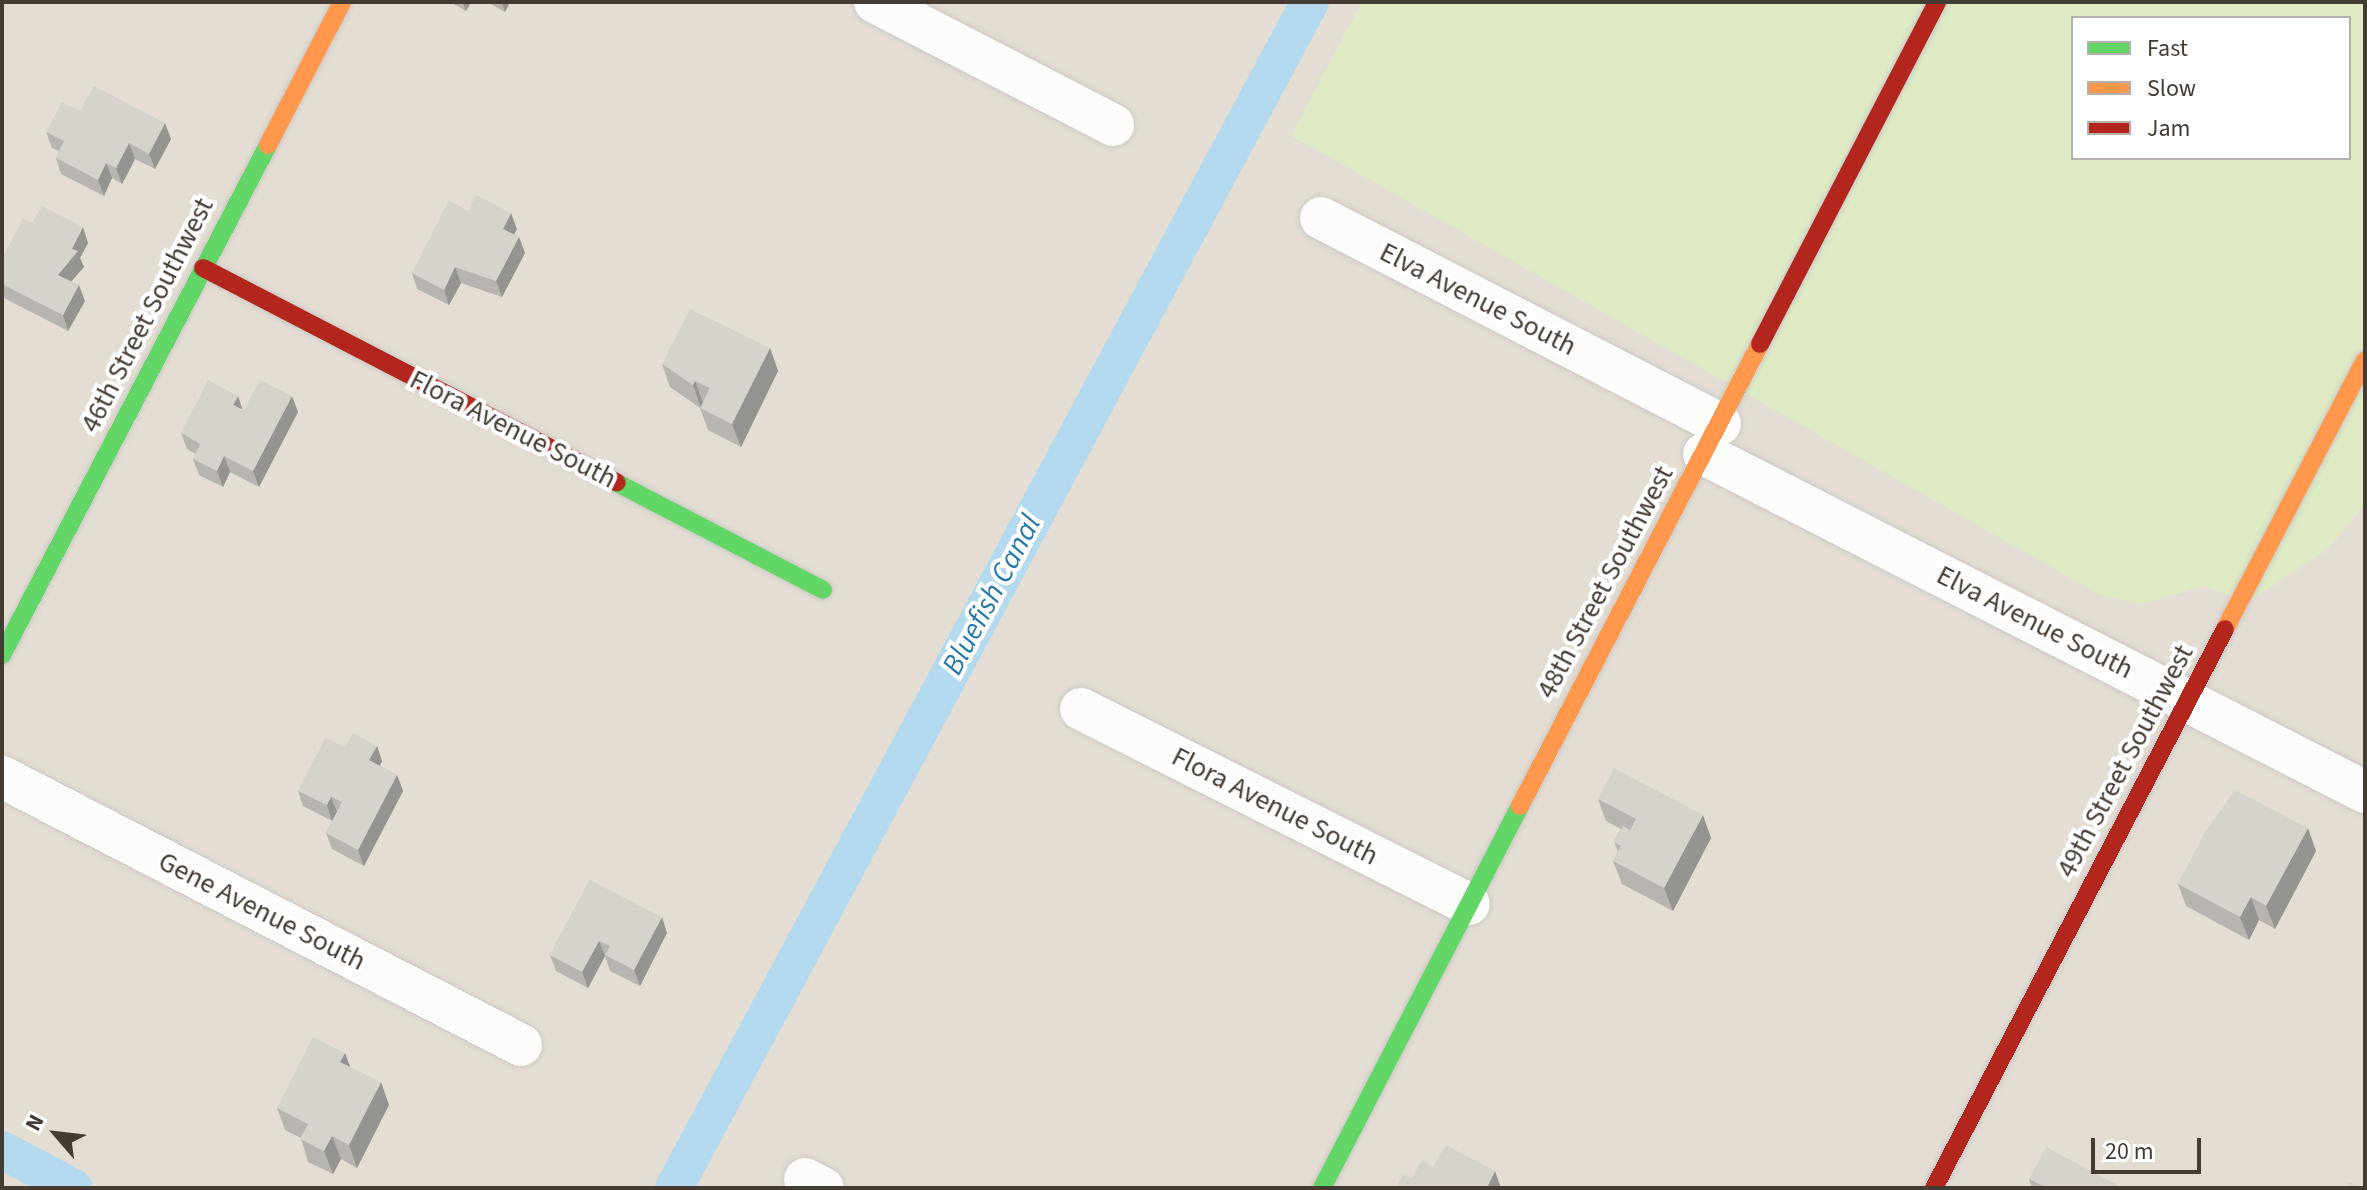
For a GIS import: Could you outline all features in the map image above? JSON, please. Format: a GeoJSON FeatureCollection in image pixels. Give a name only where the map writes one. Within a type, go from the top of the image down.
{"type":"FeatureCollection","features":[{"type":"Feature","properties":{"kind":"street","name":"46th Street Southwest"},"geometry":{"type":"LineString","coordinates":[[2,655],[342,2]]}},
{"type":"Feature","properties":{"kind":"street"},"geometry":{"type":"LineString","coordinates":[[875,2],[1113,125]]}},
{"type":"Feature","properties":{"kind":"street","name":"48th Street Southwest"},"geometry":{"type":"LineString","coordinates":[[1322,1188],[1937,2]]}},
{"type":"Feature","properties":{"kind":"street","name":"Elva Avenue South"},"geometry":{"type":"LineString","coordinates":[[1321,218],[1712,439],[2189,701],[2365,792]]}},
{"type":"Feature","properties":{"kind":"street","name":"Flora Avenue South"},"geometry":{"type":"LineString","coordinates":[[203,268],[823,590]]}},
{"type":"Feature","properties":{"kind":"street","name":"49th Street Southwest"},"geometry":{"type":"LineString","coordinates":[[1934,1188],[2365,360]]}},
{"type":"Feature","properties":{"kind":"street","name":"Flora Avenue South"},"geometry":{"type":"LineString","coordinates":[[1081,709],[1469,904]]}},
{"type":"Feature","properties":{"kind":"street","name":"Gene Avenue South"},"geometry":{"type":"LineString","coordinates":[[2,777],[521,1045]]}},
{"type":"Feature","properties":{"kind":"shaded area"},"geometry":{"type":"Polygon","coordinates":[[[2,2],[1362,2],[1292,136],[2141,604],[2205,586],[2248,602],[2329,548],[2365,504],[2365,1188],[2,1188],[2,2]]]}},
{"type":"Feature","properties":{"kind":"green space"},"geometry":{"type":"Polygon","coordinates":[[[1362,2],[2365,2],[2365,504],[2329,548],[2248,602],[2205,586],[2141,604],[2102,596],[1291,135],[1362,2]]]}},
{"type":"Feature","properties":{"kind":"building"},"geometry":{"type":"Polygon","coordinates":[[[94,86],[165,123],[149,154],[129,143],[116,168],[106,163],[98,180],[56,158],[64,141],[46,132],[62,102],[80,111],[94,86]]]}},
{"type":"Feature","properties":{"kind":"building"},"geometry":{"type":"Polygon","coordinates":[[[476,195],[511,213],[503,229],[519,237],[496,281],[455,267],[444,290],[412,273],[449,200],[468,211],[476,195]]]}},
{"type":"Feature","properties":{"kind":"building"},"geometry":{"type":"Polygon","coordinates":[[[42,206],[83,227],[72,249],[78,251],[58,275],[79,285],[63,315],[2,284],[2,259],[23,218],[32,223],[42,206]]]}},
{"type":"Feature","properties":{"kind":"building"},"geometry":{"type":"Polygon","coordinates":[[[690,309],[770,348],[732,424],[700,408],[710,388],[695,381],[693,385],[662,364],[690,309]]]}},
{"type":"Feature","properties":{"kind":"building"},"geometry":{"type":"Polygon","coordinates":[[[208,380],[238,396],[233,405],[244,410],[260,380],[292,396],[253,471],[224,456],[217,471],[193,459],[200,444],[181,433],[208,380]]]}},
{"type":"Feature","properties":{"kind":"building"},"geometry":{"type":"Polygon","coordinates":[[[353,733],[377,746],[369,760],[397,775],[358,850],[326,833],[342,802],[331,797],[327,805],[298,791],[325,738],[345,747],[353,733]]]}},
{"type":"Feature","properties":{"kind":"building"},"geometry":{"type":"Polygon","coordinates":[[[1614,768],[1703,815],[1664,888],[1613,861],[1621,846],[1614,842],[1623,826],[1630,830],[1636,819],[1598,799],[1614,768]]]}},
{"type":"Feature","properties":{"kind":"building"},"geometry":{"type":"Polygon","coordinates":[[[2235,790],[2308,828],[2266,906],[2251,897],[2240,917],[2178,884],[2204,834],[2235,790]]]}},
{"type":"Feature","properties":{"kind":"building"},"geometry":{"type":"Polygon","coordinates":[[[590,880],[662,917],[634,970],[605,955],[610,946],[599,941],[582,972],[550,955],[590,880]]]}},
{"type":"Feature","properties":{"kind":"building"},"geometry":{"type":"Polygon","coordinates":[[[313,1037],[345,1053],[340,1062],[381,1082],[349,1145],[332,1136],[324,1151],[300,1139],[308,1124],[277,1108],[313,1037]]]}},
{"type":"Feature","properties":{"kind":"building"},"geometry":{"type":"Polygon","coordinates":[[[1446,1145],[1495,1171],[1487,1188],[1396,1188],[1403,1174],[1412,1178],[1422,1160],[1433,1167],[1446,1145]]]}},
{"type":"Feature","properties":{"kind":"building"},"geometry":{"type":"Polygon","coordinates":[[[2046,1147],[2123,1188],[2047,1188],[2029,1179],[2046,1147]]]}},
{"type":"Feature","properties":{"kind":"building"},"geometry":{"type":"Polygon","coordinates":[[[2349,1182],[2361,1188],[2346,1188],[2349,1182]]]}},
{"type":"Feature","properties":{"kind":"waterway","name":"Bluefish Canal"},"geometry":{"type":"LineString","coordinates":[[674,1188],[1310,2]]}},
{"type":"Feature","properties":{"kind":"waterway"},"geometry":{"type":"LineString","coordinates":[[2,1150],[74,1188]]}},
{"type":"Feature","properties":{"kind":"traffic: fast"},"geometry":{"type":"LineString","coordinates":[[2,655],[268,145]]}},
{"type":"Feature","properties":{"kind":"traffic: fast"},"geometry":{"type":"LineString","coordinates":[[617,483],[823,590]]}},
{"type":"Feature","properties":{"kind":"traffic: fast"},"geometry":{"type":"LineString","coordinates":[[1322,1188],[1520,806]]}},
{"type":"Feature","properties":{"kind":"traffic: slow"},"geometry":{"type":"LineString","coordinates":[[268,145],[342,2]]}},
{"type":"Feature","properties":{"kind":"traffic: slow"},"geometry":{"type":"LineString","coordinates":[[1520,806],[1760,344]]}},
{"type":"Feature","properties":{"kind":"traffic: slow"},"geometry":{"type":"LineString","coordinates":[[2225,629],[2365,360]]}},
{"type":"Feature","properties":{"kind":"traffic: jam"},"geometry":{"type":"LineString","coordinates":[[1760,344],[1937,2]]}},
{"type":"Feature","properties":{"kind":"traffic: jam"},"geometry":{"type":"LineString","coordinates":[[203,268],[617,483]]}},
{"type":"Feature","properties":{"kind":"traffic: jam"},"geometry":{"type":"LineString","coordinates":[[1934,1188],[2225,629]]}}]}
